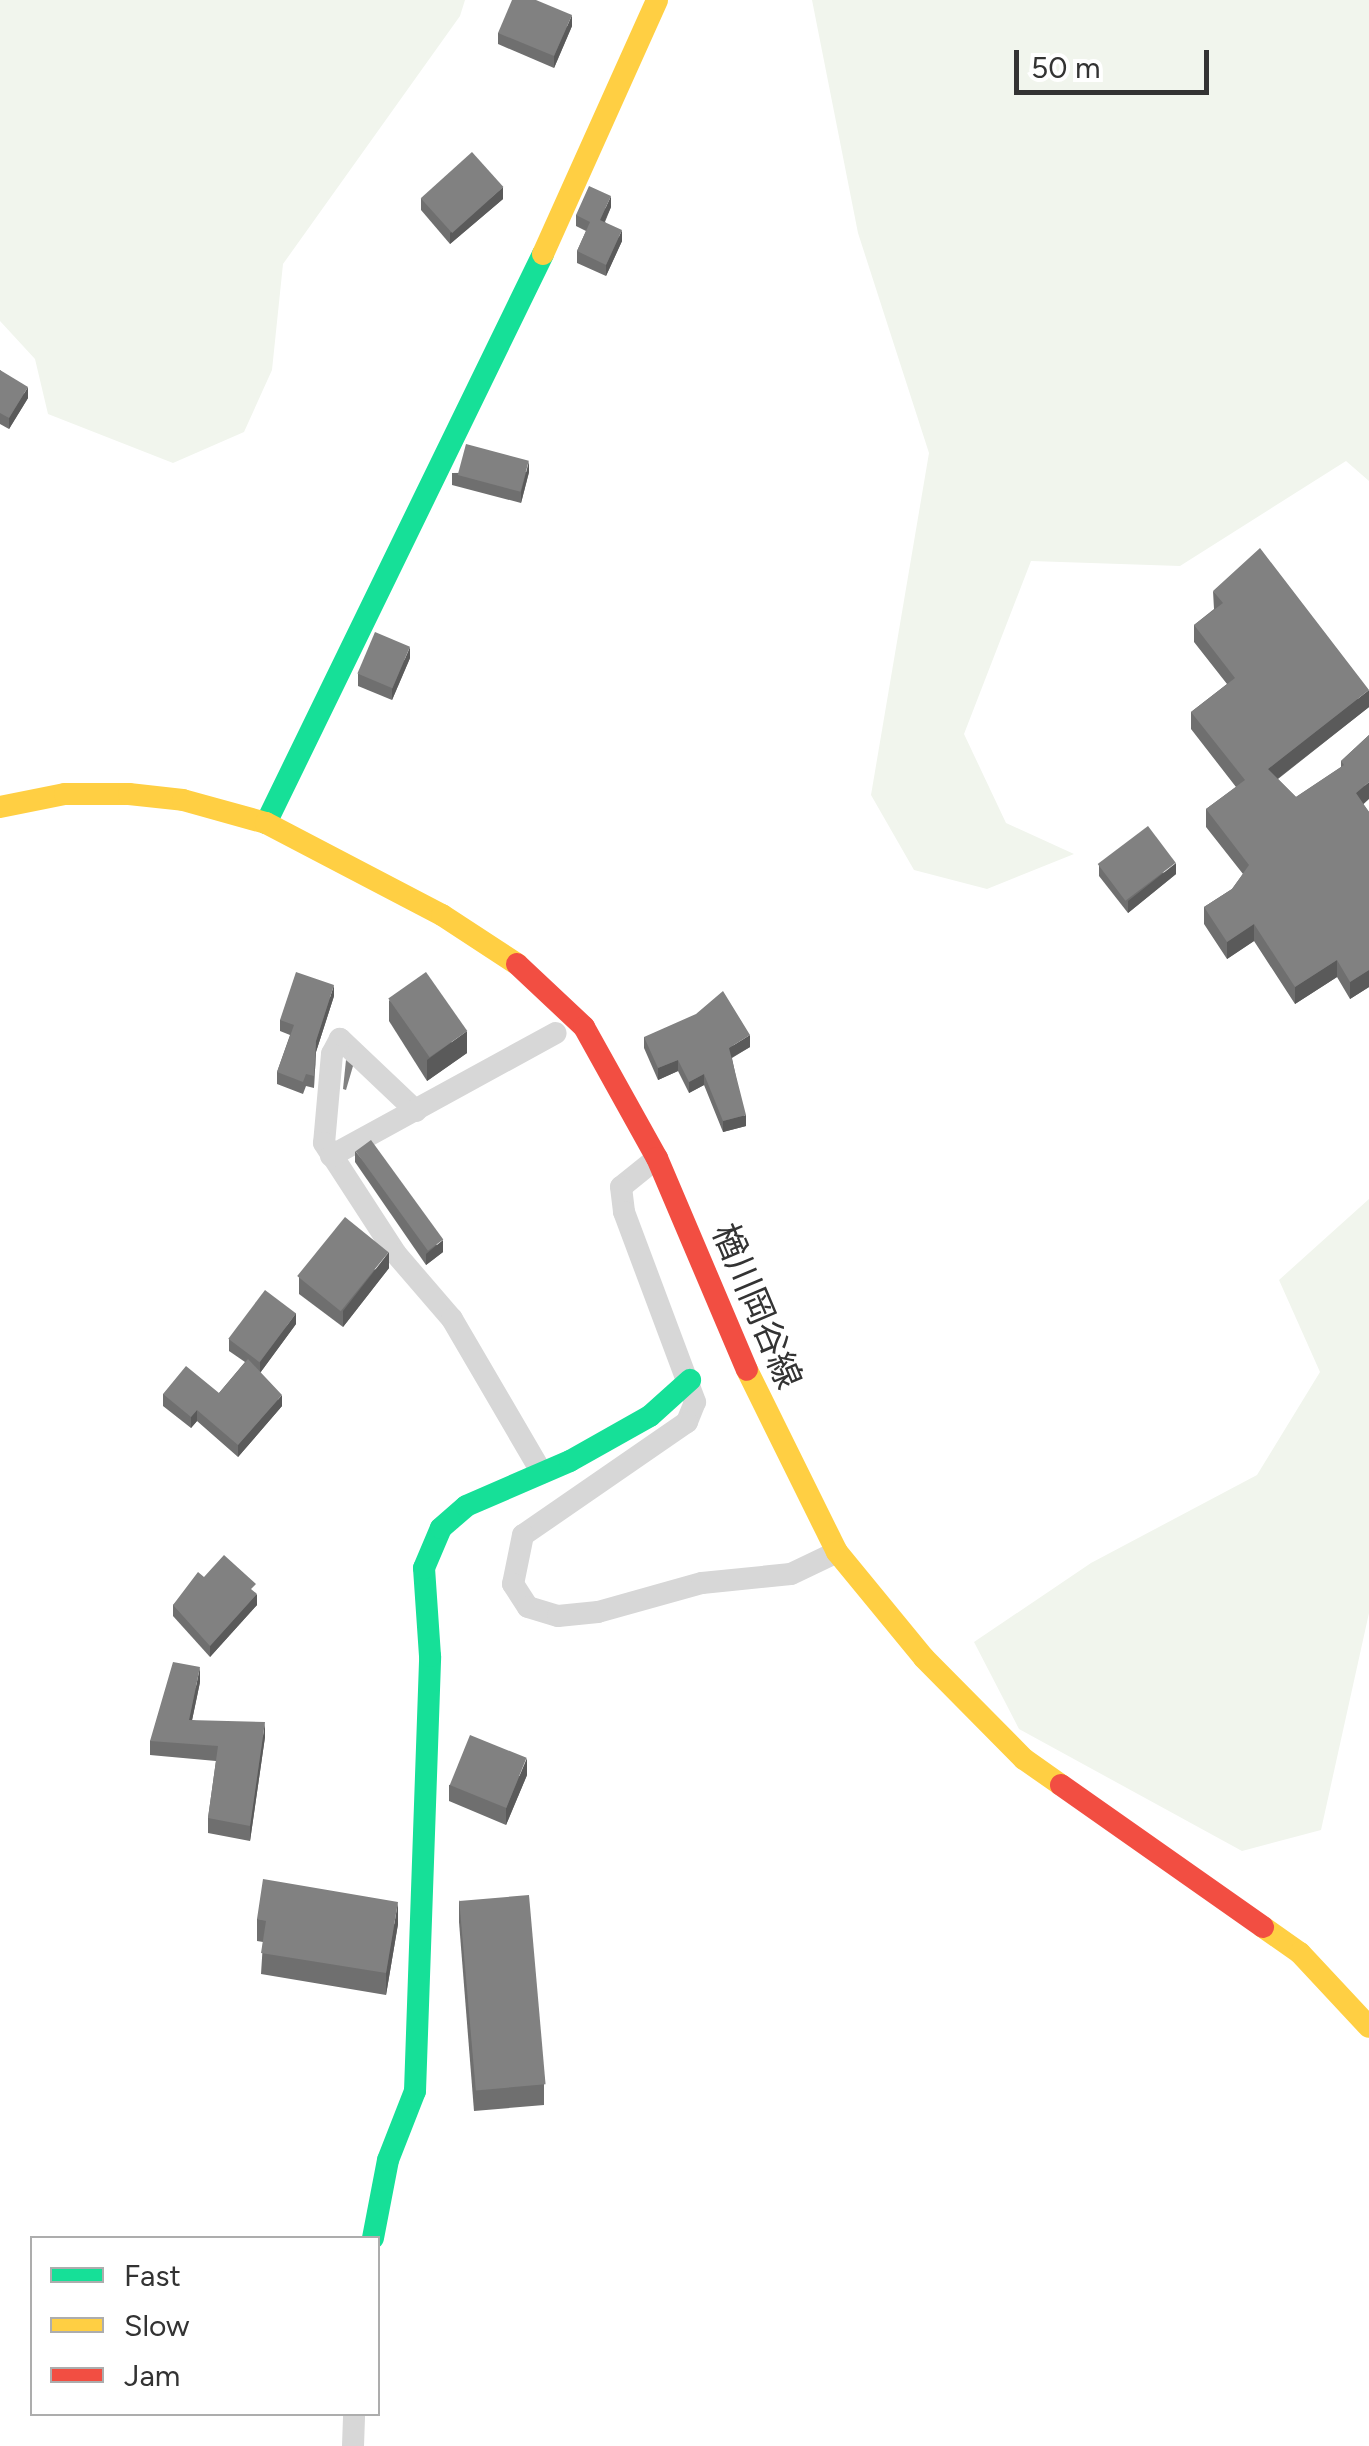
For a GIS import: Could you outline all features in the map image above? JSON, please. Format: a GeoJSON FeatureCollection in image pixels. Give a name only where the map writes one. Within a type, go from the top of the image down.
{"type":"FeatureCollection","features":[{"type":"Feature","properties":{"kind":"main road"},"geometry":{"type":"LineString","coordinates":[[266,823],[544,252],[657,0]]}},
{"type":"Feature","properties":{"kind":"main road","name":"楢川岡谷線"},"geometry":{"type":"LineString","coordinates":[[0,807],[65,794],[129,794],[182,800],[266,823],[442,915],[519,966],[584,1027],[657,1158],[770,1426],[837,1552],[924,1658],[1024,1760],[1300,1953],[1369,2027]]}},
{"type":"Feature","properties":{"kind":"main road"},"geometry":{"type":"LineString","coordinates":[[373,2236],[388,2160],[415,2091],[430,1656],[424,1568],[441,1528],[466,1506],[542,1474],[650,1416],[690,1380]]}},
{"type":"Feature","properties":{"kind":"street"},"geometry":{"type":"LineString","coordinates":[[331,1156],[556,1033]]}},
{"type":"Feature","properties":{"kind":"street"},"geometry":{"type":"LineString","coordinates":[[416,1111],[340,1040],[332,1054],[322,1126],[331,1156],[396,1254],[452,1319],[542,1474]]}},
{"type":"Feature","properties":{"kind":"street"},"geometry":{"type":"LineString","coordinates":[[657,1158],[621,1187],[624,1212],[690,1380],[695,1402],[688,1422],[523,1536],[513,1584],[528,1607],[558,1616],[598,1612],[702,1583],[791,1574],[837,1552]]}},
{"type":"Feature","properties":{"kind":"street"},"geometry":{"type":"LineString","coordinates":[[353,2446],[354,2416]]}},
{"type":"Feature","properties":{"kind":"shaded area"},"geometry":{"type":"Polygon","coordinates":[[[0,0],[465,0],[460,16],[283,264],[272,370],[244,432],[173,463],[48,414],[35,359],[0,321],[0,0]]]}},
{"type":"Feature","properties":{"kind":"shaded area"},"geometry":{"type":"Polygon","coordinates":[[[812,0],[1369,0],[1369,481],[1346,461],[1180,566],[1031,561],[964,734],[1006,823],[1074,854],[987,889],[914,870],[871,795],[929,453],[858,233],[812,0]]]}},
{"type":"Feature","properties":{"kind":"shaded area"},"geometry":{"type":"Polygon","coordinates":[[[1369,1199],[1369,1613],[1321,1830],[1242,1851],[1019,1729],[974,1642],[1091,1563],[1257,1475],[1320,1372],[1279,1280],[1369,1199]]]}},
{"type":"Feature","properties":{"kind":"building"},"geometry":{"type":"Polygon","coordinates":[[[512,0],[536,0],[572,15],[554,56],[498,33],[512,0]]]}},
{"type":"Feature","properties":{"kind":"building"},"geometry":{"type":"Polygon","coordinates":[[[472,152],[503,187],[452,233],[421,198],[472,152]]]}},
{"type":"Feature","properties":{"kind":"building"},"geometry":{"type":"Polygon","coordinates":[[[589,186],[611,196],[600,220],[622,230],[606,265],[577,251],[590,222],[576,215],[589,186]]]}},
{"type":"Feature","properties":{"kind":"building"},"geometry":{"type":"Polygon","coordinates":[[[0,370],[28,387],[9,418],[0,413],[0,370]]]}},
{"type":"Feature","properties":{"kind":"building"},"geometry":{"type":"Polygon","coordinates":[[[466,444],[529,461],[521,492],[458,475],[466,444]]]}},
{"type":"Feature","properties":{"kind":"building"},"geometry":{"type":"Polygon","coordinates":[[[1260,548],[1369,690],[1268,769],[1296,797],[1344,765],[1341,761],[1369,735],[1369,782],[1356,793],[1369,812],[1369,970],[1350,982],[1337,960],[1295,987],[1254,924],[1227,942],[1204,907],[1232,889],[1249,865],[1206,809],[1245,780],[1191,712],[1235,678],[1194,625],[1223,603],[1213,591],[1260,548]]]}},
{"type":"Feature","properties":{"kind":"building"},"geometry":{"type":"Polygon","coordinates":[[[375,632],[410,647],[392,688],[357,673],[375,632]]]}},
{"type":"Feature","properties":{"kind":"building"},"geometry":{"type":"Polygon","coordinates":[[[1148,826],[1176,863],[1125,901],[1098,864],[1148,826]]]}},
{"type":"Feature","properties":{"kind":"building"},"geometry":{"type":"Polygon","coordinates":[[[296,972],[334,985],[316,1041],[314,1076],[306,1074],[303,1082],[277,1072],[294,1025],[280,1020],[296,972]]]}},
{"type":"Feature","properties":{"kind":"building"},"geometry":{"type":"Polygon","coordinates":[[[426,972],[467,1031],[430,1057],[388,998],[426,972]]]}},
{"type":"Feature","properties":{"kind":"building"},"geometry":{"type":"Polygon","coordinates":[[[723,991],[750,1035],[729,1048],[746,1115],[723,1121],[704,1074],[689,1082],[678,1060],[658,1068],[644,1037],[696,1014],[723,991]]]}},
{"type":"Feature","properties":{"kind":"building"},"geometry":{"type":"Polygon","coordinates":[[[346,1060],[353,1066],[346,1090],[343,1089],[346,1060]]]}},
{"type":"Feature","properties":{"kind":"building"},"geometry":{"type":"Polygon","coordinates":[[[371,1140],[443,1240],[428,1251],[356,1151],[371,1140]]]}},
{"type":"Feature","properties":{"kind":"building"},"geometry":{"type":"Polygon","coordinates":[[[345,1217],[389,1252],[341,1311],[297,1276],[345,1217]]]}},
{"type":"Feature","properties":{"kind":"building"},"geometry":{"type":"Polygon","coordinates":[[[265,1290],[296,1313],[259,1362],[228,1339],[265,1290]]]}},
{"type":"Feature","properties":{"kind":"building"},"geometry":{"type":"Polygon","coordinates":[[[248,1359],[282,1395],[238,1445],[197,1410],[191,1417],[163,1394],[186,1366],[219,1393],[248,1359]]]}},
{"type":"Feature","properties":{"kind":"building"},"geometry":{"type":"Polygon","coordinates":[[[224,1555],[256,1584],[251,1589],[257,1594],[210,1646],[173,1605],[198,1572],[204,1577],[224,1555]]]}},
{"type":"Feature","properties":{"kind":"building"},"geometry":{"type":"Polygon","coordinates":[[[173,1662],[200,1667],[189,1720],[265,1722],[250,1826],[208,1818],[218,1746],[150,1741],[173,1662]]]}},
{"type":"Feature","properties":{"kind":"building"},"geometry":{"type":"Polygon","coordinates":[[[470,1735],[527,1758],[506,1808],[450,1785],[470,1735]]]}},
{"type":"Feature","properties":{"kind":"building"},"geometry":{"type":"Polygon","coordinates":[[[263,1879],[398,1902],[386,1973],[261,1953],[266,1921],[257,1919],[263,1879]]]}},
{"type":"Feature","properties":{"kind":"building"},"geometry":{"type":"Polygon","coordinates":[[[529,1895],[546,2084],[476,2090],[459,1901],[529,1895]]]}},
{"type":"Feature","properties":{"kind":"traffic: fast"},"geometry":{"type":"LineString","coordinates":[[266,823],[543,254]]}},
{"type":"Feature","properties":{"kind":"traffic: fast"},"geometry":{"type":"LineString","coordinates":[[373,2236],[388,2160],[415,2091],[430,1656],[424,1568],[441,1528],[466,1506],[570,1461],[650,1416],[690,1380]]}},
{"type":"Feature","properties":{"kind":"traffic: slow"},"geometry":{"type":"LineString","coordinates":[[543,254],[657,0]]}},
{"type":"Feature","properties":{"kind":"traffic: slow"},"geometry":{"type":"LineString","coordinates":[[0,807],[65,794],[129,794],[183,800],[266,823],[442,915],[517,964]]}},
{"type":"Feature","properties":{"kind":"traffic: slow"},"geometry":{"type":"LineString","coordinates":[[747,1370],[837,1552],[924,1658],[1024,1759],[1061,1785]]}},
{"type":"Feature","properties":{"kind":"traffic: slow"},"geometry":{"type":"LineString","coordinates":[[1263,1927],[1300,1953],[1369,2027]]}},
{"type":"Feature","properties":{"kind":"traffic: jam"},"geometry":{"type":"LineString","coordinates":[[517,964],[584,1027],[657,1158],[747,1370]]}},
{"type":"Feature","properties":{"kind":"traffic: jam"},"geometry":{"type":"LineString","coordinates":[[1061,1785],[1263,1927]]}}]}
